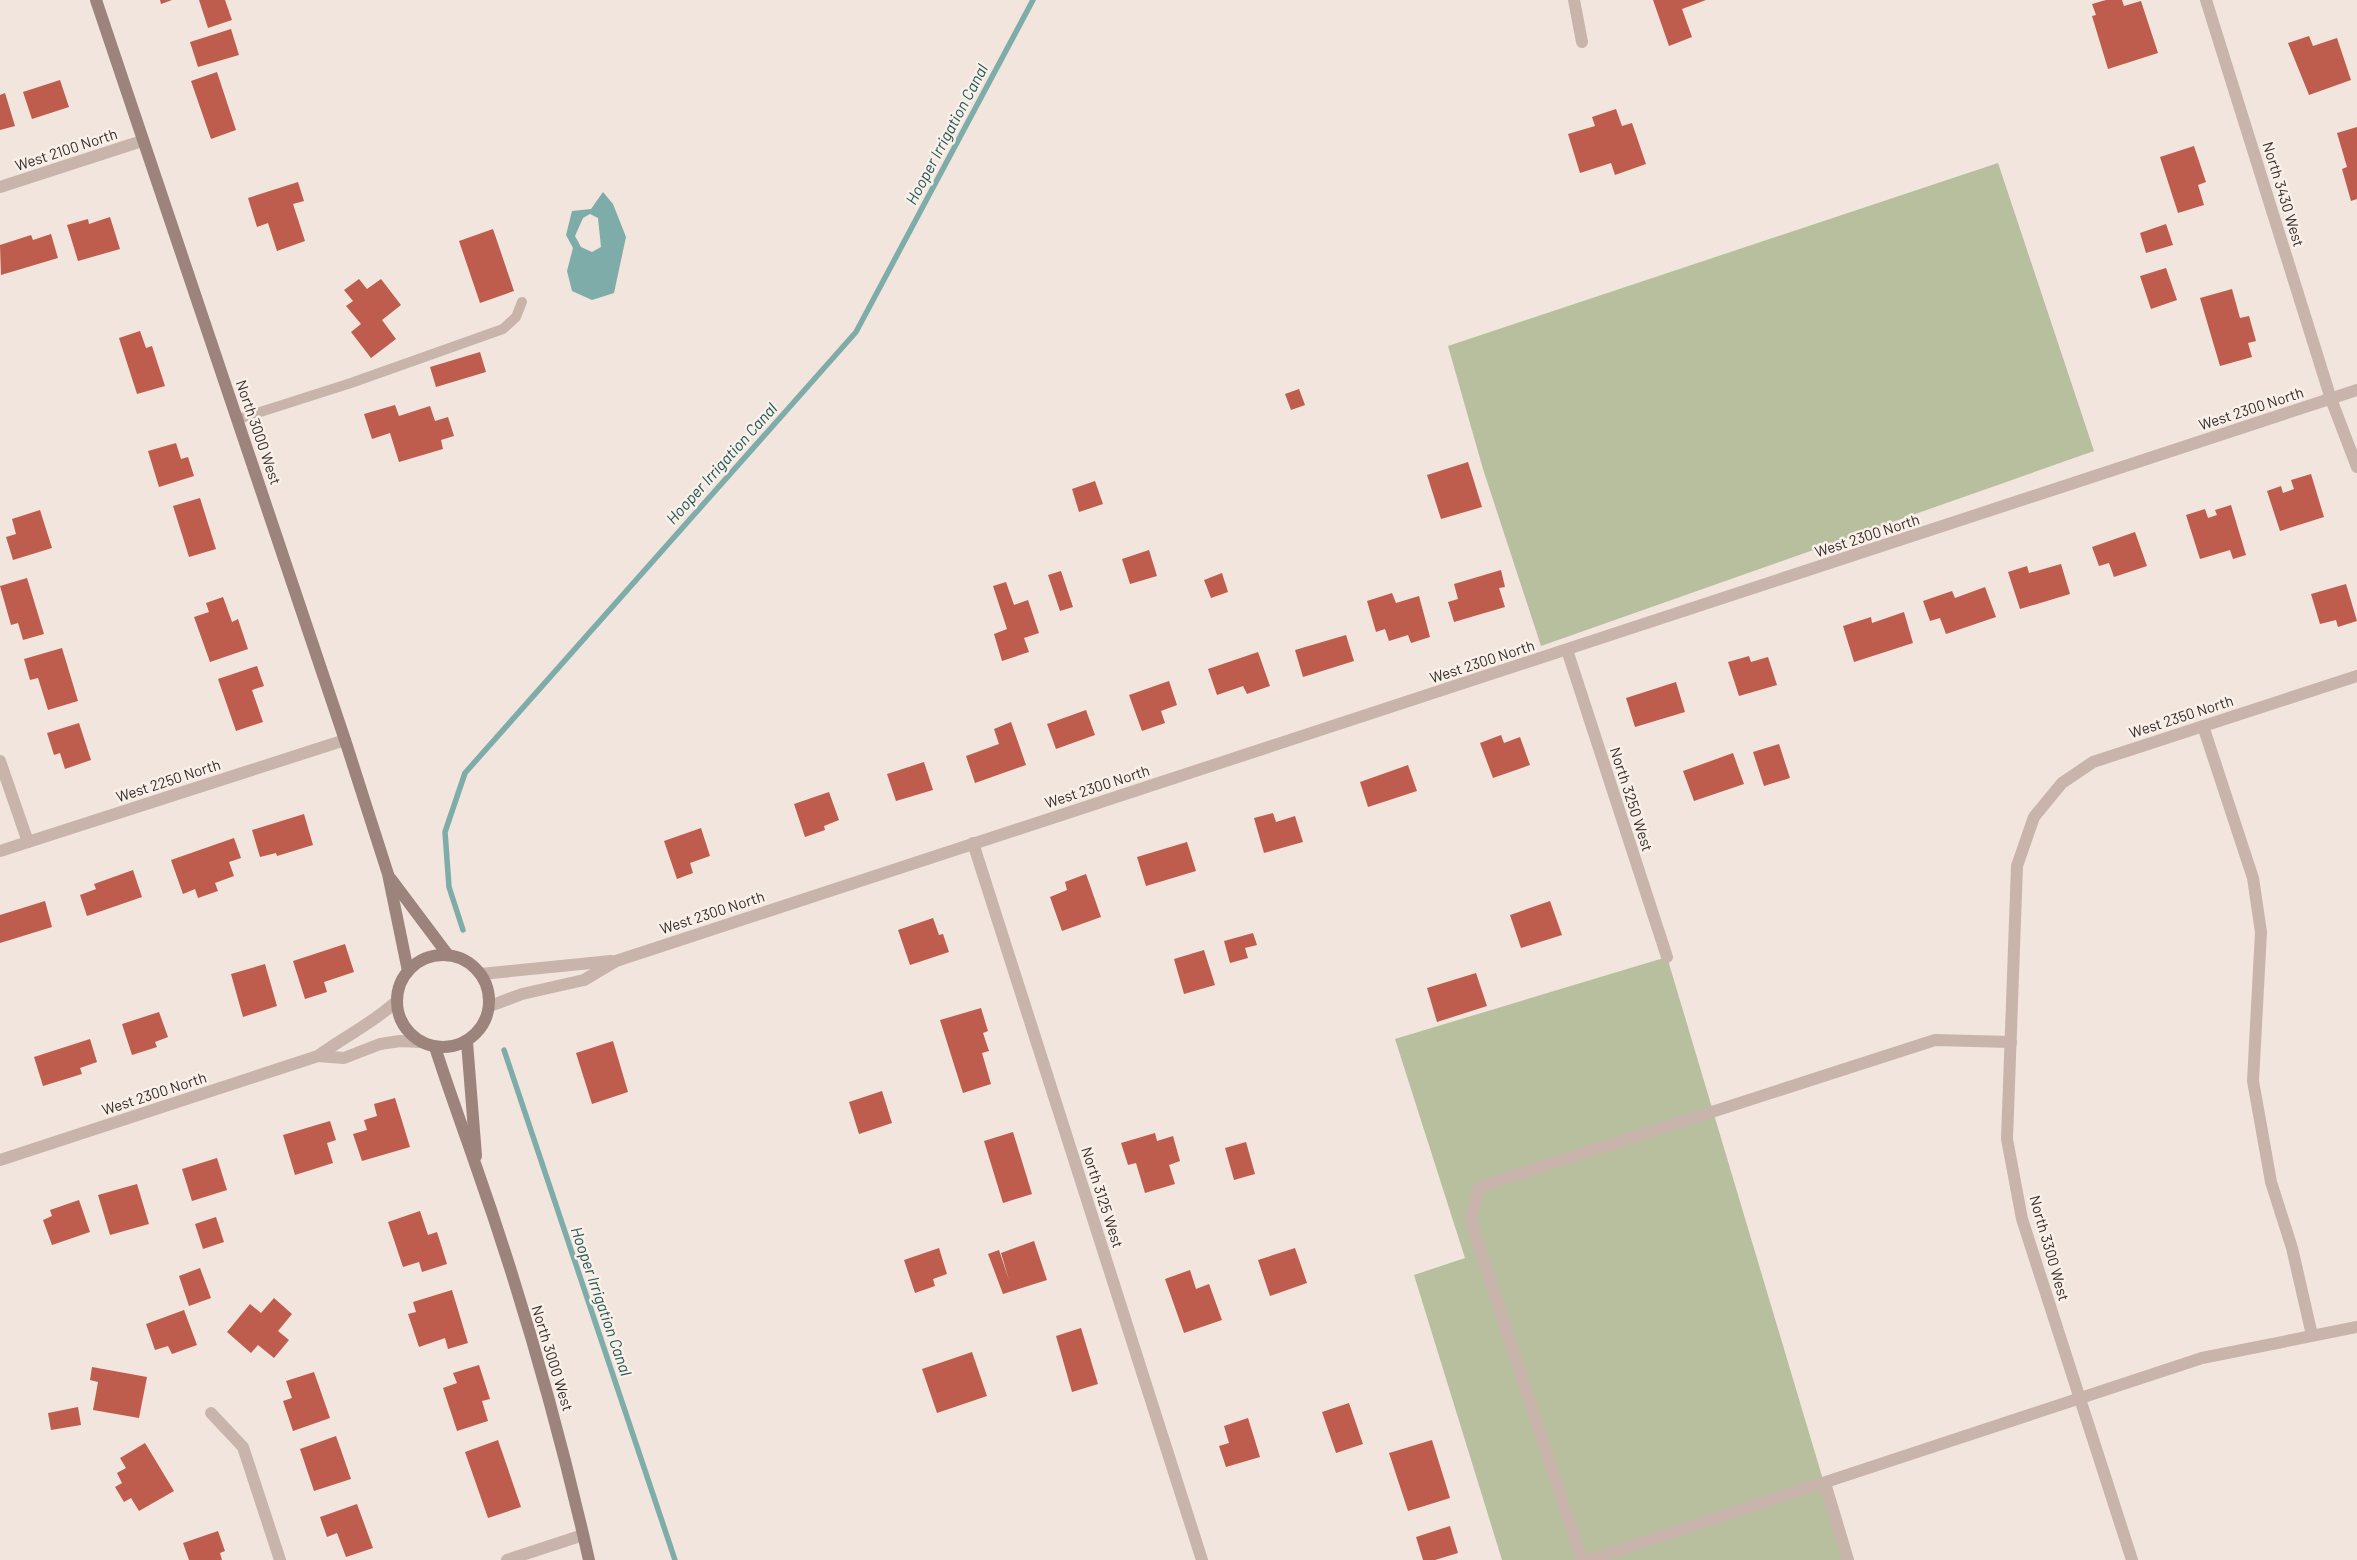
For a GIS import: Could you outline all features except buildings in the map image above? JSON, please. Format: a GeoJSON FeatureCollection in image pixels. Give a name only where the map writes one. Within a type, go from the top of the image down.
{"type":"FeatureCollection","features":[{"type":"Feature","properties":{"kind":"main road","name":"North 3000 West"},"geometry":{"type":"LineString","coordinates":[[96,0],[345,740],[388,874],[408,971]]}},
{"type":"Feature","properties":{"kind":"main road","name":"North 3000 West"},"geometry":{"type":"LineString","coordinates":[[388,874],[448,955]]}},
{"type":"Feature","properties":{"kind":"main road"},"geometry":{"type":"LineString","coordinates":[[448,955],[461,958],[481,974],[489,992],[490,1006],[486,1020],[478,1032],[467,1042],[451,1047],[434,1047],[421,1042],[409,1033],[401,1021],[396,1001],[400,985],[408,971],[420,961],[434,956],[448,955]]}},
{"type":"Feature","properties":{"kind":"main road","name":"North 3000 West"},"geometry":{"type":"LineString","coordinates":[[467,1042],[477,1168]]}},
{"type":"Feature","properties":{"kind":"main road","name":"North 3000 West"},"geometry":{"type":"LineString","coordinates":[[434,1047],[454,1109],[477,1168],[555,1417],[589,1560]]}},
{"type":"Feature","properties":{"kind":"street"},"geometry":{"type":"LineString","coordinates":[[1574,0],[1582,42]]}},
{"type":"Feature","properties":{"kind":"street","name":"North 3430 West"},"geometry":{"type":"LineString","coordinates":[[2206,0],[2331,399],[2357,467]]}},
{"type":"Feature","properties":{"kind":"street","name":"West 2100 North"},"geometry":{"type":"LineString","coordinates":[[0,188],[142,141]]}},
{"type":"Feature","properties":{"kind":"street","name":"West 2300 North"},"geometry":{"type":"LineString","coordinates":[[490,1006],[522,994],[584,980],[616,961],[2357,390]]}},
{"type":"Feature","properties":{"kind":"street","name":"North 3250 West"},"geometry":{"type":"LineString","coordinates":[[1567,650],[1667,957]]}},
{"type":"Feature","properties":{"kind":"street","name":"West 2350 North"},"geometry":{"type":"LineString","coordinates":[[2034,818],[2062,783],[2093,762],[2357,676]]}},
{"type":"Feature","properties":{"kind":"street"},"geometry":{"type":"LineString","coordinates":[[2203,726],[2253,878],[2261,932],[2253,1081],[2271,1182],[2292,1248],[2312,1335]]}},
{"type":"Feature","properties":{"kind":"street","name":"West 2250 North"},"geometry":{"type":"LineString","coordinates":[[0,851],[345,740]]}},
{"type":"Feature","properties":{"kind":"street"},"geometry":{"type":"LineString","coordinates":[[0,761],[28,842]]}},
{"type":"Feature","properties":{"kind":"street","name":"North 3300 West"},"geometry":{"type":"LineString","coordinates":[[2034,818],[2016,866],[2007,1138],[2022,1219],[2132,1560]]}},
{"type":"Feature","properties":{"kind":"street","name":"North 3125 West"},"geometry":{"type":"LineString","coordinates":[[973,843],[1202,1560]]}},
{"type":"Feature","properties":{"kind":"street","name":"West 2300 North"},"geometry":{"type":"LineString","coordinates":[[481,974],[616,961]]}},
{"type":"Feature","properties":{"kind":"street","name":"West 2300 North"},"geometry":{"type":"LineString","coordinates":[[0,1160],[318,1056],[338,1041],[370,1024],[396,1001]]}},
{"type":"Feature","properties":{"kind":"street"},"geometry":{"type":"LineString","coordinates":[[1582,1560],[1471,1222],[1479,1187],[1935,1040],[2011,1042]]}},
{"type":"Feature","properties":{"kind":"street","name":"West 2300 North"},"geometry":{"type":"LineString","coordinates":[[318,1056],[344,1058],[380,1044],[400,1041],[421,1042]]}},
{"type":"Feature","properties":{"kind":"street"},"geometry":{"type":"LineString","coordinates":[[1589,1560],[2202,1358],[2357,1326]]}},
{"type":"Feature","properties":{"kind":"street"},"geometry":{"type":"LineString","coordinates":[[211,1413],[243,1447],[280,1560]]}},
{"type":"Feature","properties":{"kind":"street"},"geometry":{"type":"LineString","coordinates":[[1824,1483],[1848,1560]]}},
{"type":"Feature","properties":{"kind":"street"},"geometry":{"type":"LineString","coordinates":[[507,1560],[583,1536]]}},
{"type":"Feature","properties":{"kind":"lane"},"geometry":{"type":"LineString","coordinates":[[238,419],[503,329],[516,317],[522,302]]}},
{"type":"Feature","properties":{"kind":"green space"},"geometry":{"type":"Polygon","coordinates":[[[1998,163],[2094,451],[1541,646],[1483,469],[1448,346],[1998,163]]]}},
{"type":"Feature","properties":{"kind":"green space"},"geometry":{"type":"Polygon","coordinates":[[[1667,957],[1847,1560],[1502,1560],[1414,1275],[1465,1258],[1395,1039],[1667,957]]]}},
{"type":"Feature","properties":{"kind":"water"},"geometry":{"type":"Polygon","coordinates":[[[603,192],[613,204],[626,237],[614,293],[592,300],[572,291],[567,271],[573,248],[566,235],[572,211],[591,209],[603,192]],[[590,214],[583,218],[575,236],[581,247],[592,252],[601,247],[598,218],[590,214]]]}},
{"type":"Feature","properties":{"kind":"waterway","name":"Hooper Irrigation Canal"},"geometry":{"type":"LineString","coordinates":[[463,930],[449,887],[445,832],[465,773],[856,332],[1033,0]]}},
{"type":"Feature","properties":{"kind":"waterway","name":"Hooper Irrigation Canal"},"geometry":{"type":"LineString","coordinates":[[504,1050],[675,1560]]}}]}
